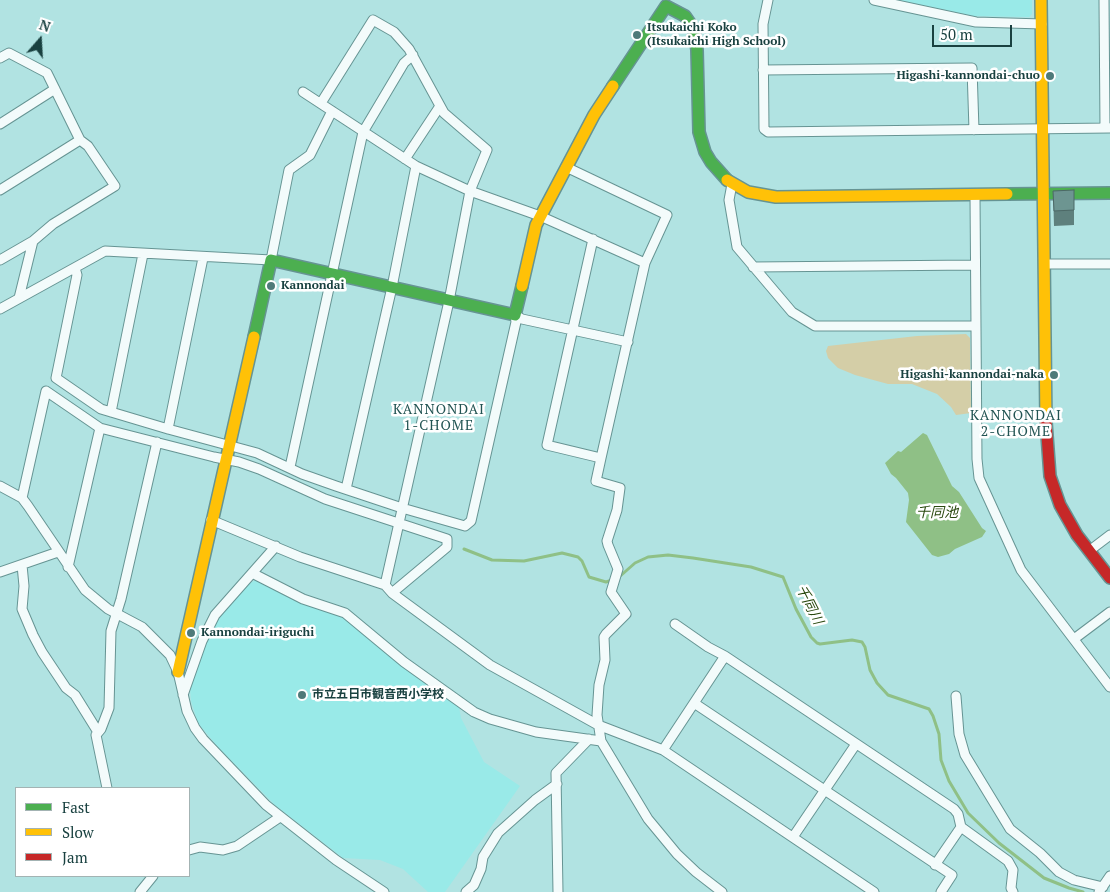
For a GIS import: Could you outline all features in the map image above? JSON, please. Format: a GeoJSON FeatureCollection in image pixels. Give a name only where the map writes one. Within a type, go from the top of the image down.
{"type":"FeatureCollection","features":[{"type":"Feature","properties":{"kind":"street"},"geometry":{"type":"LineString","coordinates":[[768,0],[763,24],[764,129],[768,132],[1108,128],[1106,3]]}},
{"type":"Feature","properties":{"kind":"street"},"geometry":{"type":"LineString","coordinates":[[874,0],[976,22],[1042,24]]}},
{"type":"Feature","properties":{"kind":"street"},"geometry":{"type":"LineString","coordinates":[[1042,0],[1046,438],[1050,476],[1060,505],[1077,535],[1110,578]]}},
{"type":"Feature","properties":{"kind":"street"},"geometry":{"type":"LineString","coordinates":[[75,268],[77,275],[56,378],[101,409],[257,453],[302,474],[402,508],[465,526],[471,521],[536,225],[594,115],[668,3],[685,16],[694,29],[697,50],[698,120],[701,143],[711,162],[732,184],[758,195],[776,197],[1110,193]]}},
{"type":"Feature","properties":{"kind":"street"},"geometry":{"type":"LineString","coordinates":[[320,103],[373,20],[394,32],[409,49],[444,113],[487,150],[470,191],[449,301],[385,585]]}},
{"type":"Feature","properties":{"kind":"street"},"geometry":{"type":"LineString","coordinates":[[0,58],[9,53],[47,73],[80,140],[88,146],[114,186],[0,260]]}},
{"type":"Feature","properties":{"kind":"street"},"geometry":{"type":"LineString","coordinates":[[290,467],[334,274],[363,132],[404,63],[412,55]]}},
{"type":"Feature","properties":{"kind":"street"},"geometry":{"type":"LineString","coordinates":[[763,70],[972,68],[974,130]]}},
{"type":"Feature","properties":{"kind":"street"},"geometry":{"type":"LineString","coordinates":[[0,124],[56,89]]}},
{"type":"Feature","properties":{"kind":"street"},"geometry":{"type":"LineString","coordinates":[[304,92],[416,166],[470,191],[540,216],[645,263]]}},
{"type":"Feature","properties":{"kind":"street"},"geometry":{"type":"LineString","coordinates":[[405,159],[440,106]]}},
{"type":"Feature","properties":{"kind":"street"},"geometry":{"type":"LineString","coordinates":[[178,672],[271,260],[289,170],[310,155],[332,111]]}},
{"type":"Feature","properties":{"kind":"street"},"geometry":{"type":"LineString","coordinates":[[0,190],[80,140]]}},
{"type":"Feature","properties":{"kind":"street"},"geometry":{"type":"LineString","coordinates":[[346,489],[392,287],[416,166]]}},
{"type":"Feature","properties":{"kind":"street"},"geometry":{"type":"LineString","coordinates":[[566,167],[667,215],[645,263],[596,481],[620,488],[617,510],[607,541],[618,569],[611,592],[626,614],[604,637],[605,660],[599,685],[598,725],[601,741],[648,819],[677,854],[722,892]]}},
{"type":"Feature","properties":{"kind":"street"},"geometry":{"type":"LineString","coordinates":[[732,184],[729,200],[737,247],[792,312],[815,326],[976,326]]}},
{"type":"Feature","properties":{"kind":"street"},"geometry":{"type":"LineString","coordinates":[[975,196],[977,459],[979,478],[1021,570],[1110,687]]}},
{"type":"Feature","properties":{"kind":"street"},"geometry":{"type":"LineString","coordinates":[[593,239],[546,445],[601,458]]}},
{"type":"Feature","properties":{"kind":"street"},"geometry":{"type":"LineString","coordinates":[[19,298],[33,240]]}},
{"type":"Feature","properties":{"kind":"street"},"geometry":{"type":"LineString","coordinates":[[0,309],[105,252],[271,260],[628,342]]}},
{"type":"Feature","properties":{"kind":"street"},"geometry":{"type":"LineString","coordinates":[[111,412],[143,254]]}},
{"type":"Feature","properties":{"kind":"street"},"geometry":{"type":"LineString","coordinates":[[168,429],[203,258]]}},
{"type":"Feature","properties":{"kind":"street"},"geometry":{"type":"LineString","coordinates":[[1044,264],[1110,264]]}},
{"type":"Feature","properties":{"kind":"street"},"geometry":{"type":"LineString","coordinates":[[753,266],[975,265]]}},
{"type":"Feature","properties":{"kind":"street"},"geometry":{"type":"LineString","coordinates":[[22,498],[46,391],[100,428],[214,457],[226,458],[259,469],[325,499],[447,539],[447,547],[392,593]]}},
{"type":"Feature","properties":{"kind":"street"},"geometry":{"type":"LineString","coordinates":[[68,567],[100,428]]}},
{"type":"Feature","properties":{"kind":"street"},"geometry":{"type":"LineString","coordinates":[[108,787],[96,735],[106,719],[109,708],[111,686],[110,640],[157,442]]}},
{"type":"Feature","properties":{"kind":"street"},"geometry":{"type":"LineString","coordinates":[[0,486],[22,498],[85,590],[108,609],[142,627],[170,655],[178,672],[182,695],[195,728],[203,739],[266,805],[280,817],[336,860],[384,892]]}},
{"type":"Feature","properties":{"kind":"street"},"geometry":{"type":"LineString","coordinates":[[212,520],[300,557],[385,585],[392,593],[490,665],[598,725],[663,750],[874,892]]}},
{"type":"Feature","properties":{"kind":"street"},"geometry":{"type":"LineString","coordinates":[[1089,551],[1110,535]]}},
{"type":"Feature","properties":{"kind":"street"},"geometry":{"type":"LineString","coordinates":[[182,695],[209,626],[225,602],[276,546]]}},
{"type":"Feature","properties":{"kind":"street"},"geometry":{"type":"LineString","coordinates":[[0,572],[58,552]]}},
{"type":"Feature","properties":{"kind":"street"},"geometry":{"type":"LineString","coordinates":[[22,565],[24,586],[22,609],[33,635],[52,668],[66,688],[75,695],[98,732]]}},
{"type":"Feature","properties":{"kind":"street"},"geometry":{"type":"LineString","coordinates":[[252,573],[303,599],[345,613],[404,662],[474,712],[513,726],[554,735],[601,741]]}},
{"type":"Feature","properties":{"kind":"street"},"geometry":{"type":"LineString","coordinates":[[1074,639],[1110,612]]}},
{"type":"Feature","properties":{"kind":"street"},"geometry":{"type":"LineString","coordinates":[[674,624],[726,656],[954,809],[958,814],[961,827],[1008,861],[1013,870],[1011,888],[1013,892]]}},
{"type":"Feature","properties":{"kind":"street"},"geometry":{"type":"LineString","coordinates":[[663,750],[726,656]]}},
{"type":"Feature","properties":{"kind":"street"},"geometry":{"type":"LineString","coordinates":[[956,696],[959,734],[965,755],[1010,829],[1040,853],[1059,872],[1074,880],[1100,890],[1110,876]]}},
{"type":"Feature","properties":{"kind":"street"},"geometry":{"type":"LineString","coordinates":[[694,703],[952,875],[941,892]]}},
{"type":"Feature","properties":{"kind":"street"},"geometry":{"type":"LineString","coordinates":[[558,892],[556,773],[589,739]]}},
{"type":"Feature","properties":{"kind":"street"},"geometry":{"type":"LineString","coordinates":[[793,837],[856,744]]}},
{"type":"Feature","properties":{"kind":"street"},"geometry":{"type":"LineString","coordinates":[[466,892],[474,885],[481,869],[483,857],[498,833],[535,800],[557,784]]}},
{"type":"Feature","properties":{"kind":"street"},"geometry":{"type":"LineString","coordinates":[[190,850],[200,847],[223,850],[237,846],[280,817]]}},
{"type":"Feature","properties":{"kind":"street"},"geometry":{"type":"LineString","coordinates":[[935,864],[961,827]]}},
{"type":"Feature","properties":{"kind":"street"},"geometry":{"type":"LineString","coordinates":[[140,892],[151,877]]}},
{"type":"Feature","properties":{"kind":"shaded area"},"geometry":{"type":"Polygon","coordinates":[[[899,0],[1032,0],[1032,14],[1029,17],[974,16],[899,0]]]}},
{"type":"Feature","properties":{"kind":"shaded area"},"geometry":{"type":"Polygon","coordinates":[[[966,334],[970,338],[971,413],[956,415],[951,407],[937,394],[912,384],[888,384],[855,375],[838,368],[828,358],[826,351],[828,346],[917,336],[966,334]]]}},
{"type":"Feature","properties":{"kind":"shaded area"},"geometry":{"type":"Polygon","coordinates":[[[256,580],[297,600],[340,615],[459,707],[461,718],[484,762],[520,786],[445,892],[428,892],[403,869],[380,860],[343,858],[275,805],[218,747],[198,723],[191,701],[190,689],[207,638],[222,612],[246,585],[256,580]]]}},
{"type":"Feature","properties":{"kind":"water","name":"千同池"},"geometry":{"type":"Polygon","coordinates":[[[923,433],[927,435],[952,486],[959,492],[982,528],[986,531],[982,537],[955,549],[949,554],[938,557],[932,555],[906,522],[908,493],[891,474],[885,463],[923,433]]]}},
{"type":"Feature","properties":{"kind":"building"},"geometry":{"type":"Polygon","coordinates":[[[1074,190],[1074,210],[1054,211],[1053,191],[1074,190]]]}},
{"type":"Feature","properties":{"kind":"waterway","name":"千同川"},"geometry":{"type":"LineString","coordinates":[[464,549],[492,560],[524,561],[562,553],[578,557],[582,561],[589,577],[606,582],[612,580]]}},
{"type":"Feature","properties":{"kind":"waterway","name":"千同川"},"geometry":{"type":"LineString","coordinates":[[618,578],[635,563],[648,557],[668,555],[751,567],[783,577],[796,609],[811,637],[817,643],[852,640],[862,642],[865,647],[870,670],[877,683],[888,695],[929,709],[939,734],[941,760],[949,781],[968,813],[999,843],[1044,878],[1083,892]]}},
{"type":"Feature","properties":{"kind":"traffic: fast"},"geometry":{"type":"LineString","coordinates":[[613,86],[666,6],[685,16],[694,29],[697,50],[699,132],[705,152],[727,180]]}},
{"type":"Feature","properties":{"kind":"traffic: fast"},"geometry":{"type":"LineString","coordinates":[[1007,194],[1110,193]]}},
{"type":"Feature","properties":{"kind":"traffic: fast"},"geometry":{"type":"LineString","coordinates":[[254,337],[271,260],[515,315],[522,286]]}},
{"type":"Feature","properties":{"kind":"traffic: slow"},"geometry":{"type":"LineString","coordinates":[[1041,0],[1046,422]]}},
{"type":"Feature","properties":{"kind":"traffic: slow"},"geometry":{"type":"LineString","coordinates":[[522,286],[536,225],[594,115],[613,86]]}},
{"type":"Feature","properties":{"kind":"traffic: slow"},"geometry":{"type":"LineString","coordinates":[[727,180],[748,192],[776,197],[1007,194]]}},
{"type":"Feature","properties":{"kind":"traffic: slow"},"geometry":{"type":"LineString","coordinates":[[178,672],[254,337]]}},
{"type":"Feature","properties":{"kind":"traffic: jam"},"geometry":{"type":"LineString","coordinates":[[1046,422],[1050,476],[1060,505],[1077,535],[1110,578]]}},
{"type":"Feature","properties":{"kind":"place","name":"Itsukaichi Koko (Itsukaichi High School)"},"geometry":{"type":"Point","coordinates":[637,35]}},
{"type":"Feature","properties":{"kind":"place","name":"Higashi-kannondai-chuo"},"geometry":{"type":"Point","coordinates":[1050,76]}},
{"type":"Feature","properties":{"kind":"place","name":"Kannondai"},"geometry":{"type":"Point","coordinates":[271,286]}},
{"type":"Feature","properties":{"kind":"place","name":"Higashi-kannondai-naka"},"geometry":{"type":"Point","coordinates":[1054,375]}},
{"type":"Feature","properties":{"kind":"place","name":"Kannondai-iriguchi"},"geometry":{"type":"Point","coordinates":[191,633]}},
{"type":"Feature","properties":{"kind":"place","name":"市立五日市観音西小学校"},"geometry":{"type":"Point","coordinates":[302,695]}},
{"type":"Feature","properties":{"kind":"district","name":"KANNONDAI 1-CHOME"},"geometry":{"type":"Point","coordinates":[439,418]}},
{"type":"Feature","properties":{"kind":"district","name":"KANNONDAI 2-CHOME"},"geometry":{"type":"Point","coordinates":[1016,424]}}]}
